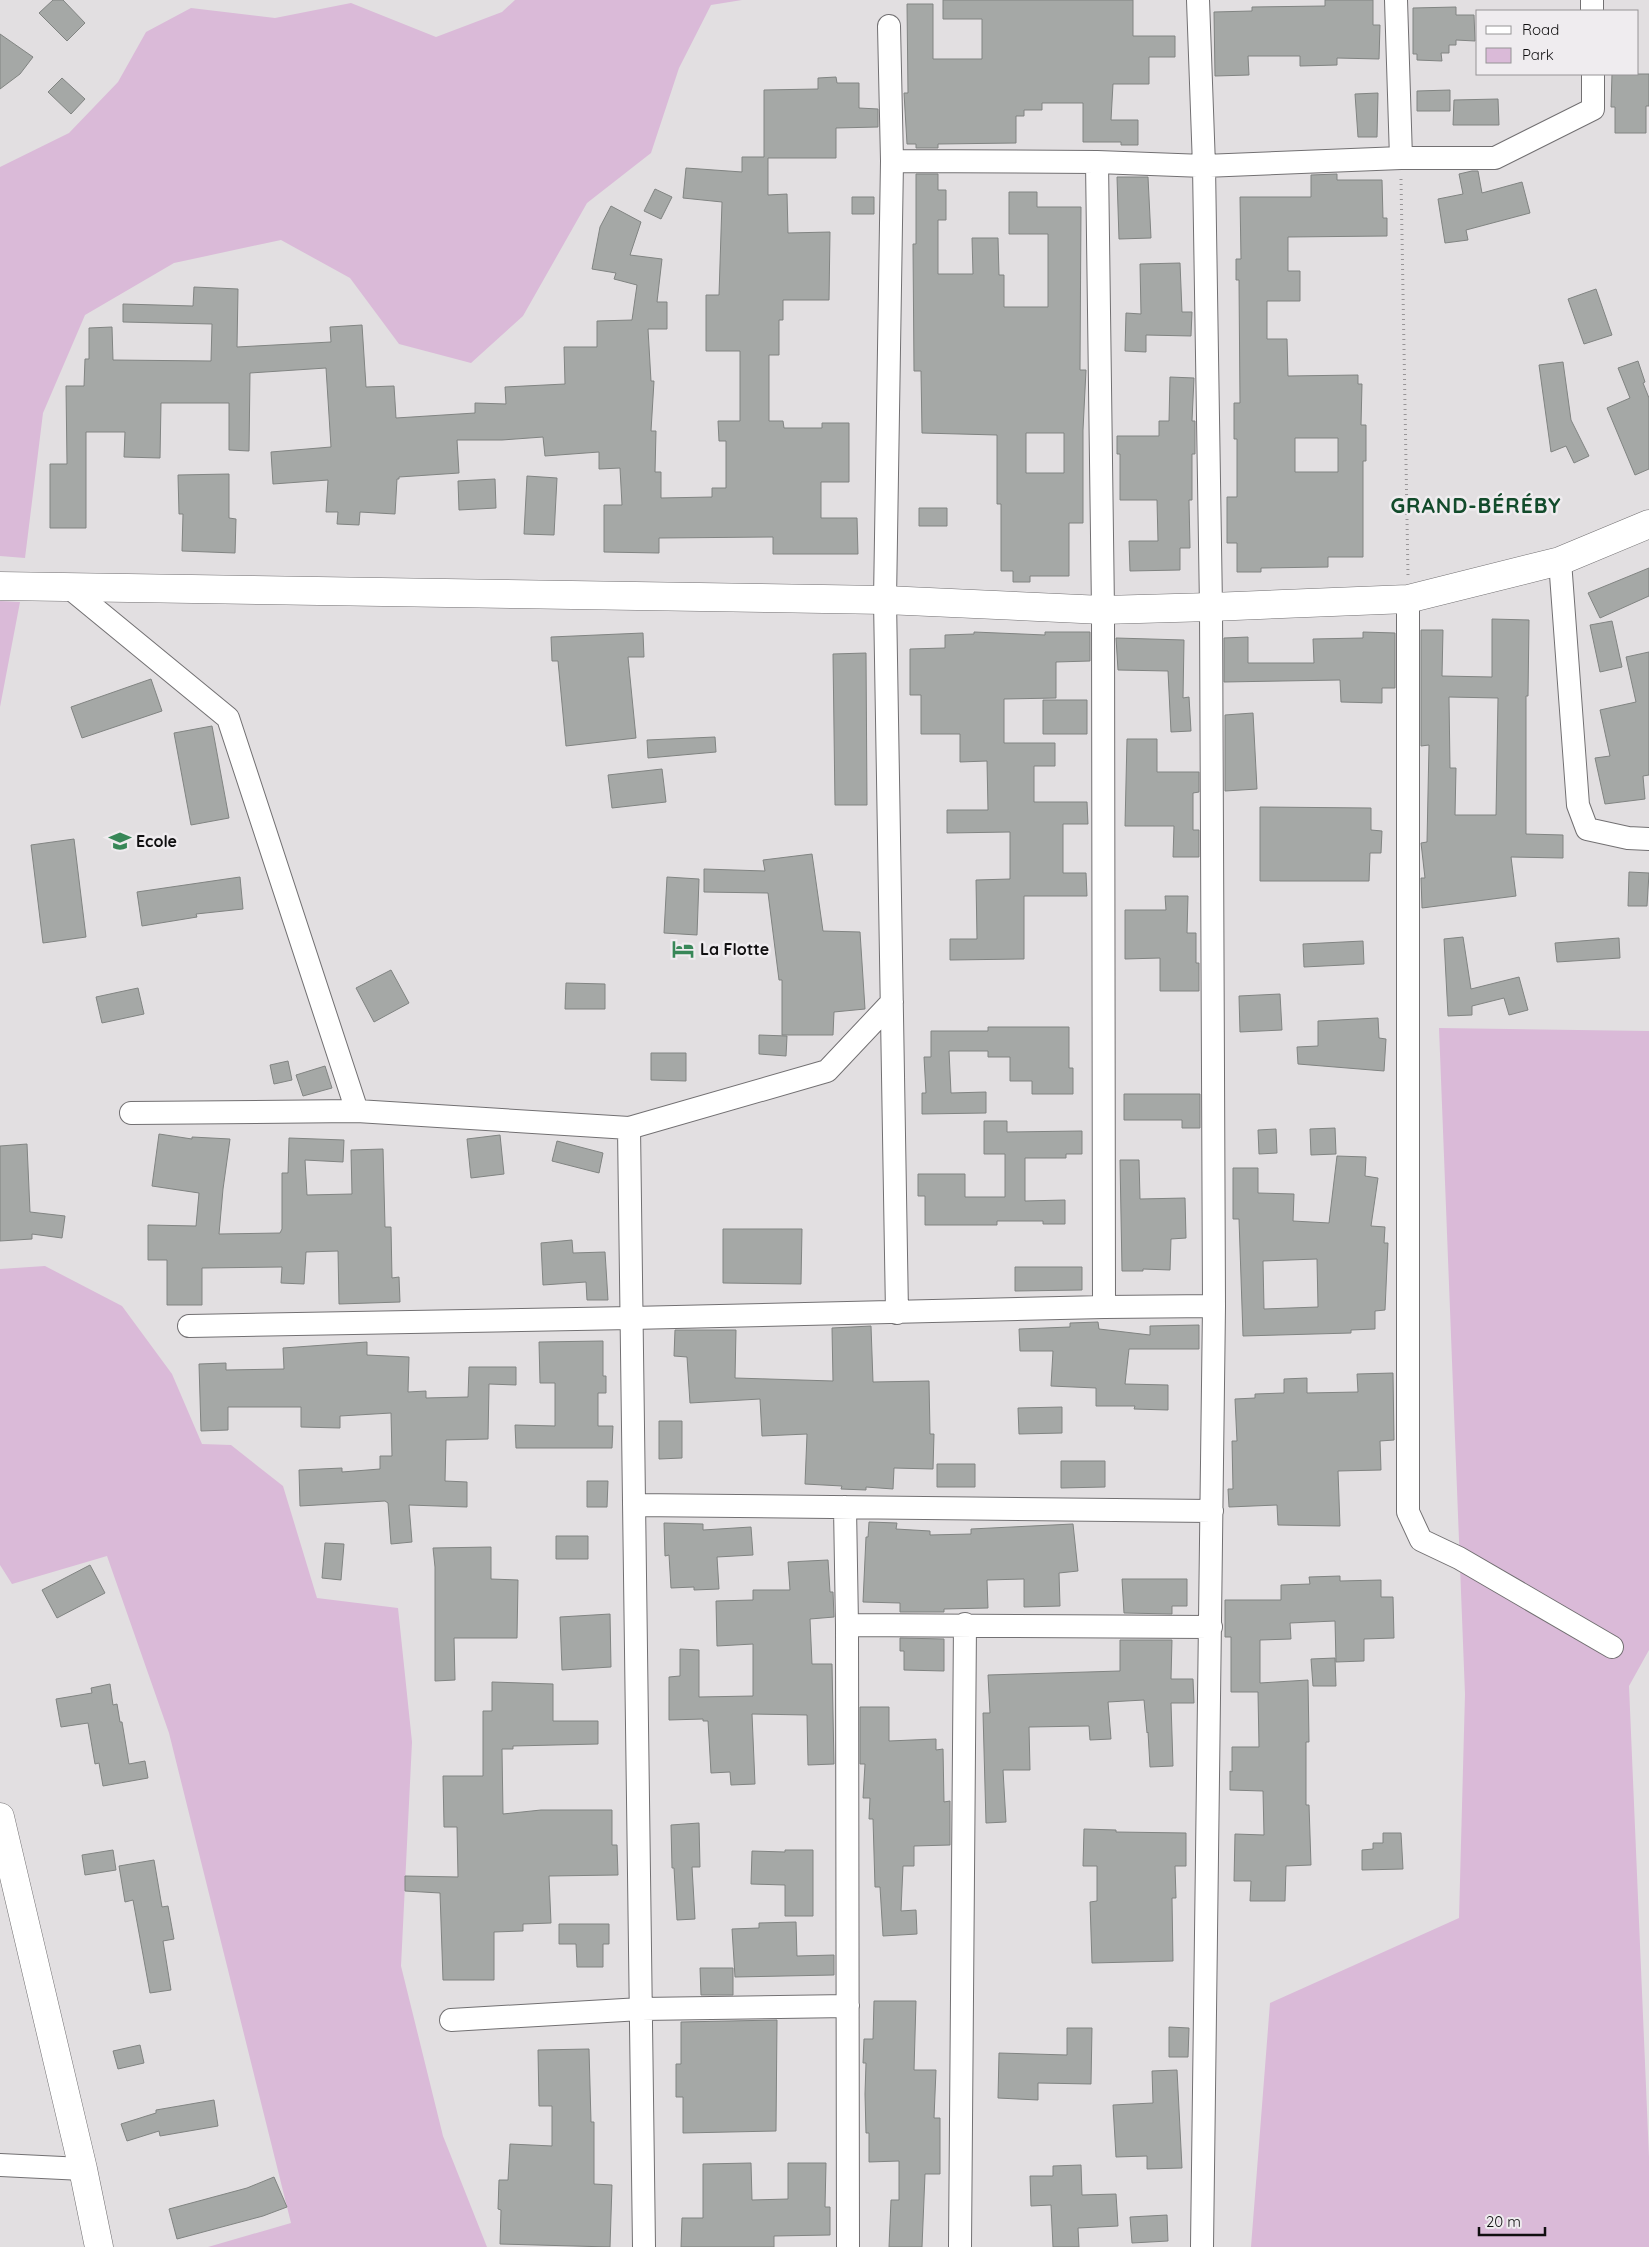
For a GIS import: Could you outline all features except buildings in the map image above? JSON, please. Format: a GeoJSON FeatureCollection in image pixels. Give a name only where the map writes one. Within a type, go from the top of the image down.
{"type":"FeatureCollection","features":[{"type":"Feature","properties":{"kind":"main road"},"geometry":{"type":"LineString","coordinates":[[0,586],[71,589],[885,600],[1103,610],[1211,607],[1408,599],[1560,561],[1649,524]]}},
{"type":"Feature","properties":{"kind":"main road"},"geometry":{"type":"LineString","coordinates":[[0,1817],[83,2169],[99,2247]]}},
{"type":"Feature","properties":{"kind":"street"},"geometry":{"type":"LineString","coordinates":[[1198,0],[1204,166],[1211,607],[1214,1306],[1202,2247]]}},
{"type":"Feature","properties":{"kind":"street"},"geometry":{"type":"LineString","coordinates":[[1396,0],[1401,158]]}},
{"type":"Feature","properties":{"kind":"street"},"geometry":{"type":"LineString","coordinates":[[889,26],[892,161],[885,600],[897,1312]]}},
{"type":"Feature","properties":{"kind":"street"},"geometry":{"type":"LineString","coordinates":[[892,161],[1097,162],[1204,166],[1401,158],[1495,158],[1593,109],[1593,75]]}},
{"type":"Feature","properties":{"kind":"street"},"geometry":{"type":"LineString","coordinates":[[1097,162],[1103,610],[1104,1307]]}},
{"type":"Feature","properties":{"kind":"street"},"geometry":{"type":"LineString","coordinates":[[1560,561],[1578,805],[1587,829],[1628,838],[1649,839]]}},
{"type":"Feature","properties":{"kind":"street"},"geometry":{"type":"LineString","coordinates":[[71,589],[228,718],[357,1111]]}},
{"type":"Feature","properties":{"kind":"street"},"geometry":{"type":"LineString","coordinates":[[1408,599],[1408,1512],[1421,1540],[1459,1558],[1612,1647]]}},
{"type":"Feature","properties":{"kind":"street"},"geometry":{"type":"LineString","coordinates":[[131,1113],[357,1111],[629,1128],[827,1071],[892,1002]]}},
{"type":"Feature","properties":{"kind":"street"},"geometry":{"type":"LineString","coordinates":[[629,1128],[644,2247]]}},
{"type":"Feature","properties":{"kind":"street"},"geometry":{"type":"LineString","coordinates":[[189,1326],[1214,1306]]}},
{"type":"Feature","properties":{"kind":"street"},"geometry":{"type":"LineString","coordinates":[[634,1505],[1212,1511]]}},
{"type":"Feature","properties":{"kind":"street"},"geometry":{"type":"LineString","coordinates":[[845,1507],[848,1625],[848,2247]]}},
{"type":"Feature","properties":{"kind":"street"},"geometry":{"type":"LineString","coordinates":[[848,1625],[965,1624],[1210,1627]]}},
{"type":"Feature","properties":{"kind":"street"},"geometry":{"type":"LineString","coordinates":[[960,2247],[965,1624]]}},
{"type":"Feature","properties":{"kind":"street"},"geometry":{"type":"LineString","coordinates":[[451,2020],[641,2009],[848,2006]]}},
{"type":"Feature","properties":{"kind":"street"},"geometry":{"type":"LineString","coordinates":[[0,2165],[83,2169]]}},
{"type":"Feature","properties":{"kind":"path"},"geometry":{"type":"LineString","coordinates":[[1401,158],[1408,599]]}},
{"type":"Feature","properties":{"kind":"green space"},"geometry":{"type":"Polygon","coordinates":[[[515,0],[742,0],[711,5],[679,68],[651,153],[587,203],[523,316],[471,363],[399,344],[350,278],[281,240],[174,263],[85,315],[43,413],[25,558],[0,556],[0,167],[69,133],[118,82],[146,32],[191,8],[275,18],[351,3],[436,37],[502,12],[515,0]]]}},
{"type":"Feature","properties":{"kind":"green space"},"geometry":{"type":"Polygon","coordinates":[[[0,601],[20,602],[0,707],[0,601]]]}},
{"type":"Feature","properties":{"kind":"green space"},"geometry":{"type":"Polygon","coordinates":[[[1439,1028],[1649,1031],[1649,1650],[1629,1686],[1649,2157],[1649,2247],[1251,2247],[1270,2003],[1459,1918],[1465,1694],[1439,1028]]]}},
{"type":"Feature","properties":{"kind":"green space"},"geometry":{"type":"Polygon","coordinates":[[[45,1266],[122,1306],[172,1374],[202,1444],[231,1445],[283,1486],[317,1598],[398,1608],[412,1742],[401,1966],[443,2136],[487,2247],[208,2247],[291,2223],[169,1733],[107,1556],[12,1584],[0,1565],[0,1269],[45,1266]]]}},
{"type":"Feature","properties":{"kind":"place","name":"Ecole"},"geometry":{"type":"Point","coordinates":[120,841]}},
{"type":"Feature","properties":{"kind":"place","name":"La Flotte"},"geometry":{"type":"Point","coordinates":[683,949]}},
{"type":"Feature","properties":{"kind":"district","name":"GRAND-BÉRÉBY"},"geometry":{"type":"Point","coordinates":[1476,505]}}]}
